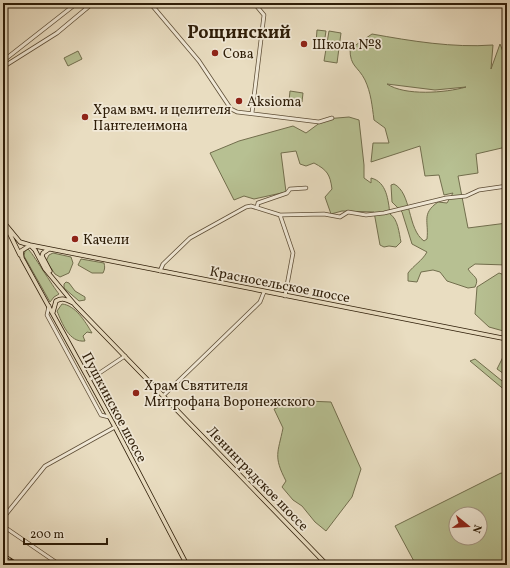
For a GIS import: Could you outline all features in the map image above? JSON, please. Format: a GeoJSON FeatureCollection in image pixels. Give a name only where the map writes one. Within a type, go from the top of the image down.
{"type":"FeatureCollection","features":[{"type":"Feature","properties":{"kind":"main road"},"geometry":{"type":"LineString","coordinates":[[3,220],[6,226],[20,242],[30,245]]}},
{"type":"Feature","properties":{"kind":"main road","name":"Пушкинское шоссе"},"geometry":{"type":"LineString","coordinates":[[6,226],[115,427],[187,565]]}},
{"type":"Feature","properties":{"kind":"main road","name":"Красносельское шоссе"},"geometry":{"type":"LineString","coordinates":[[30,245],[507,339]]}},
{"type":"Feature","properties":{"kind":"main road"},"geometry":{"type":"LineString","coordinates":[[23,259],[21,250],[30,245]]}},
{"type":"Feature","properties":{"kind":"main road","name":"Ленинградское шоссе"},"geometry":{"type":"LineString","coordinates":[[30,245],[35,250],[45,268],[56,283],[75,304],[327,565]]}},
{"type":"Feature","properties":{"kind":"main road"},"geometry":{"type":"LineString","coordinates":[[49,249],[43,253],[42,256],[56,283]]}},
{"type":"Feature","properties":{"kind":"main road"},"geometry":{"type":"LineString","coordinates":[[53,313],[54,306],[60,299],[75,304]]}},
{"type":"Feature","properties":{"kind":"street"},"geometry":{"type":"LineString","coordinates":[[3,61],[77,3]]}},
{"type":"Feature","properties":{"kind":"street"},"geometry":{"type":"LineString","coordinates":[[82,3],[86,9]]}},
{"type":"Feature","properties":{"kind":"street"},"geometry":{"type":"LineString","coordinates":[[3,66],[57,33],[93,3]]}},
{"type":"Feature","properties":{"kind":"street"},"geometry":{"type":"LineString","coordinates":[[150,3],[199,60],[231,109],[237,112],[319,122],[332,118]]}},
{"type":"Feature","properties":{"kind":"street"},"geometry":{"type":"LineString","coordinates":[[252,113],[264,15],[254,3]]}},
{"type":"Feature","properties":{"kind":"street"},"geometry":{"type":"LineString","coordinates":[[24,46],[28,52]]}},
{"type":"Feature","properties":{"kind":"street"},"geometry":{"type":"LineString","coordinates":[[160,271],[163,264],[190,238],[246,207],[257,207],[280,215],[324,214],[340,217],[348,212],[366,215],[384,213],[446,198],[466,196],[479,190],[507,186]]}},
{"type":"Feature","properties":{"kind":"street"},"geometry":{"type":"LineString","coordinates":[[257,207],[258,203],[287,193],[290,189],[306,188]]}},
{"type":"Feature","properties":{"kind":"street"},"geometry":{"type":"LineString","coordinates":[[280,215],[293,253],[285,296]]}},
{"type":"Feature","properties":{"kind":"street"},"geometry":{"type":"LineString","coordinates":[[164,395],[260,302],[264,292]]}},
{"type":"Feature","properties":{"kind":"street"},"geometry":{"type":"LineString","coordinates":[[49,306],[47,315],[101,415],[109,417]]}},
{"type":"Feature","properties":{"kind":"street"},"geometry":{"type":"LineString","coordinates":[[89,380],[125,356]]}},
{"type":"Feature","properties":{"kind":"street"},"geometry":{"type":"LineString","coordinates":[[3,518],[44,466],[115,427]]}},
{"type":"Feature","properties":{"kind":"street"},"geometry":{"type":"LineString","coordinates":[[3,526],[60,565]]}},
{"type":"Feature","properties":{"kind":"green space"},"geometry":{"type":"Polygon","coordinates":[[[317,30],[326,31],[324,44],[316,43],[317,30]]]}},
{"type":"Feature","properties":{"kind":"green space"},"geometry":{"type":"Polygon","coordinates":[[[329,31],[341,33],[337,63],[324,61],[329,31]]]}},
{"type":"Feature","properties":{"kind":"green space"},"geometry":{"type":"Polygon","coordinates":[[[372,34],[447,45],[493,45],[491,69],[500,44],[507,62],[507,149],[506,147],[476,154],[478,173],[458,176],[468,228],[507,223],[507,265],[475,264],[468,269],[477,281],[475,287],[468,288],[447,281],[440,272],[433,270],[421,272],[417,282],[408,281],[408,273],[427,252],[412,244],[402,212],[392,202],[391,185],[394,184],[404,195],[415,228],[424,241],[427,239],[427,218],[429,210],[438,202],[447,203],[453,193],[444,195],[439,175],[425,176],[420,146],[371,162],[373,143],[389,143],[385,128],[374,120],[369,90],[365,80],[351,59],[350,49],[372,34]],[[387,84],[395,88],[414,92],[437,92],[466,87],[435,90],[387,84]]]}},
{"type":"Feature","properties":{"kind":"green space"},"geometry":{"type":"Polygon","coordinates":[[[78,51],[82,59],[68,66],[64,58],[78,51]]]}},
{"type":"Feature","properties":{"kind":"green space"},"geometry":{"type":"Polygon","coordinates":[[[290,91],[303,93],[302,102],[289,101],[290,91]]]}},
{"type":"Feature","properties":{"kind":"green space"},"geometry":{"type":"Polygon","coordinates":[[[349,117],[359,120],[364,178],[371,183],[371,178],[376,180],[384,187],[386,192],[390,214],[395,219],[401,242],[396,247],[384,247],[380,245],[374,212],[342,211],[331,214],[325,197],[332,189],[329,176],[325,170],[314,163],[306,166],[300,164],[296,151],[281,153],[286,192],[254,199],[244,196],[234,200],[210,153],[239,141],[293,126],[306,133],[325,119],[349,117]]]}},
{"type":"Feature","properties":{"kind":"green space"},"geometry":{"type":"Polygon","coordinates":[[[28,249],[59,294],[50,302],[24,256],[25,251],[28,249]]]}},
{"type":"Feature","properties":{"kind":"green space"},"geometry":{"type":"Polygon","coordinates":[[[53,253],[71,257],[73,263],[69,273],[60,277],[55,274],[46,261],[49,255],[53,253]]]}},
{"type":"Feature","properties":{"kind":"green space"},"geometry":{"type":"Polygon","coordinates":[[[81,259],[104,263],[105,268],[103,273],[92,273],[78,265],[81,259]]]}},
{"type":"Feature","properties":{"kind":"green space"},"geometry":{"type":"Polygon","coordinates":[[[499,273],[507,276],[507,332],[489,327],[475,314],[477,287],[499,273]]]}},
{"type":"Feature","properties":{"kind":"green space"},"geometry":{"type":"Polygon","coordinates":[[[66,282],[69,283],[75,291],[85,297],[85,300],[79,301],[64,288],[64,284],[66,282]]]}},
{"type":"Feature","properties":{"kind":"green space"},"geometry":{"type":"Polygon","coordinates":[[[62,304],[75,310],[89,328],[92,333],[87,332],[83,336],[85,341],[79,341],[70,336],[57,311],[62,304]]]}},
{"type":"Feature","properties":{"kind":"green space"},"geometry":{"type":"Polygon","coordinates":[[[507,349],[507,376],[497,369],[507,349]]]}},
{"type":"Feature","properties":{"kind":"green space"},"geometry":{"type":"Polygon","coordinates":[[[475,359],[507,385],[507,392],[470,361],[475,359]]]}},
{"type":"Feature","properties":{"kind":"green space"},"geometry":{"type":"Polygon","coordinates":[[[301,398],[306,401],[331,402],[361,469],[352,497],[326,531],[315,522],[302,506],[293,500],[282,487],[286,481],[279,466],[278,449],[283,428],[274,409],[301,398]]]}},
{"type":"Feature","properties":{"kind":"green space"},"geometry":{"type":"Polygon","coordinates":[[[501,473],[507,474],[507,565],[416,565],[395,526],[501,473]]]}},
{"type":"Feature","properties":{"kind":"railway"},"geometry":{"type":"LineString","coordinates":[[3,554],[20,565]]}},
{"type":"Feature","properties":{"kind":"place","name":"Школа №8"},"geometry":{"type":"Point","coordinates":[304,44]}},
{"type":"Feature","properties":{"kind":"place","name":"Сова"},"geometry":{"type":"Point","coordinates":[215,53]}},
{"type":"Feature","properties":{"kind":"place","name":"Aksioma"},"geometry":{"type":"Point","coordinates":[239,101]}},
{"type":"Feature","properties":{"kind":"place","name":"Храм вмч. и целителя Пантелеимона"},"geometry":{"type":"Point","coordinates":[85,117]}},
{"type":"Feature","properties":{"kind":"place","name":"Качели"},"geometry":{"type":"Point","coordinates":[75,239]}},
{"type":"Feature","properties":{"kind":"place","name":"Храм Святителя Митрофана Воронежского"},"geometry":{"type":"Point","coordinates":[136,393]}},
{"type":"Feature","properties":{"kind":"district","name":"Рощинский"},"geometry":{"type":"Point","coordinates":[239,32]}}]}
